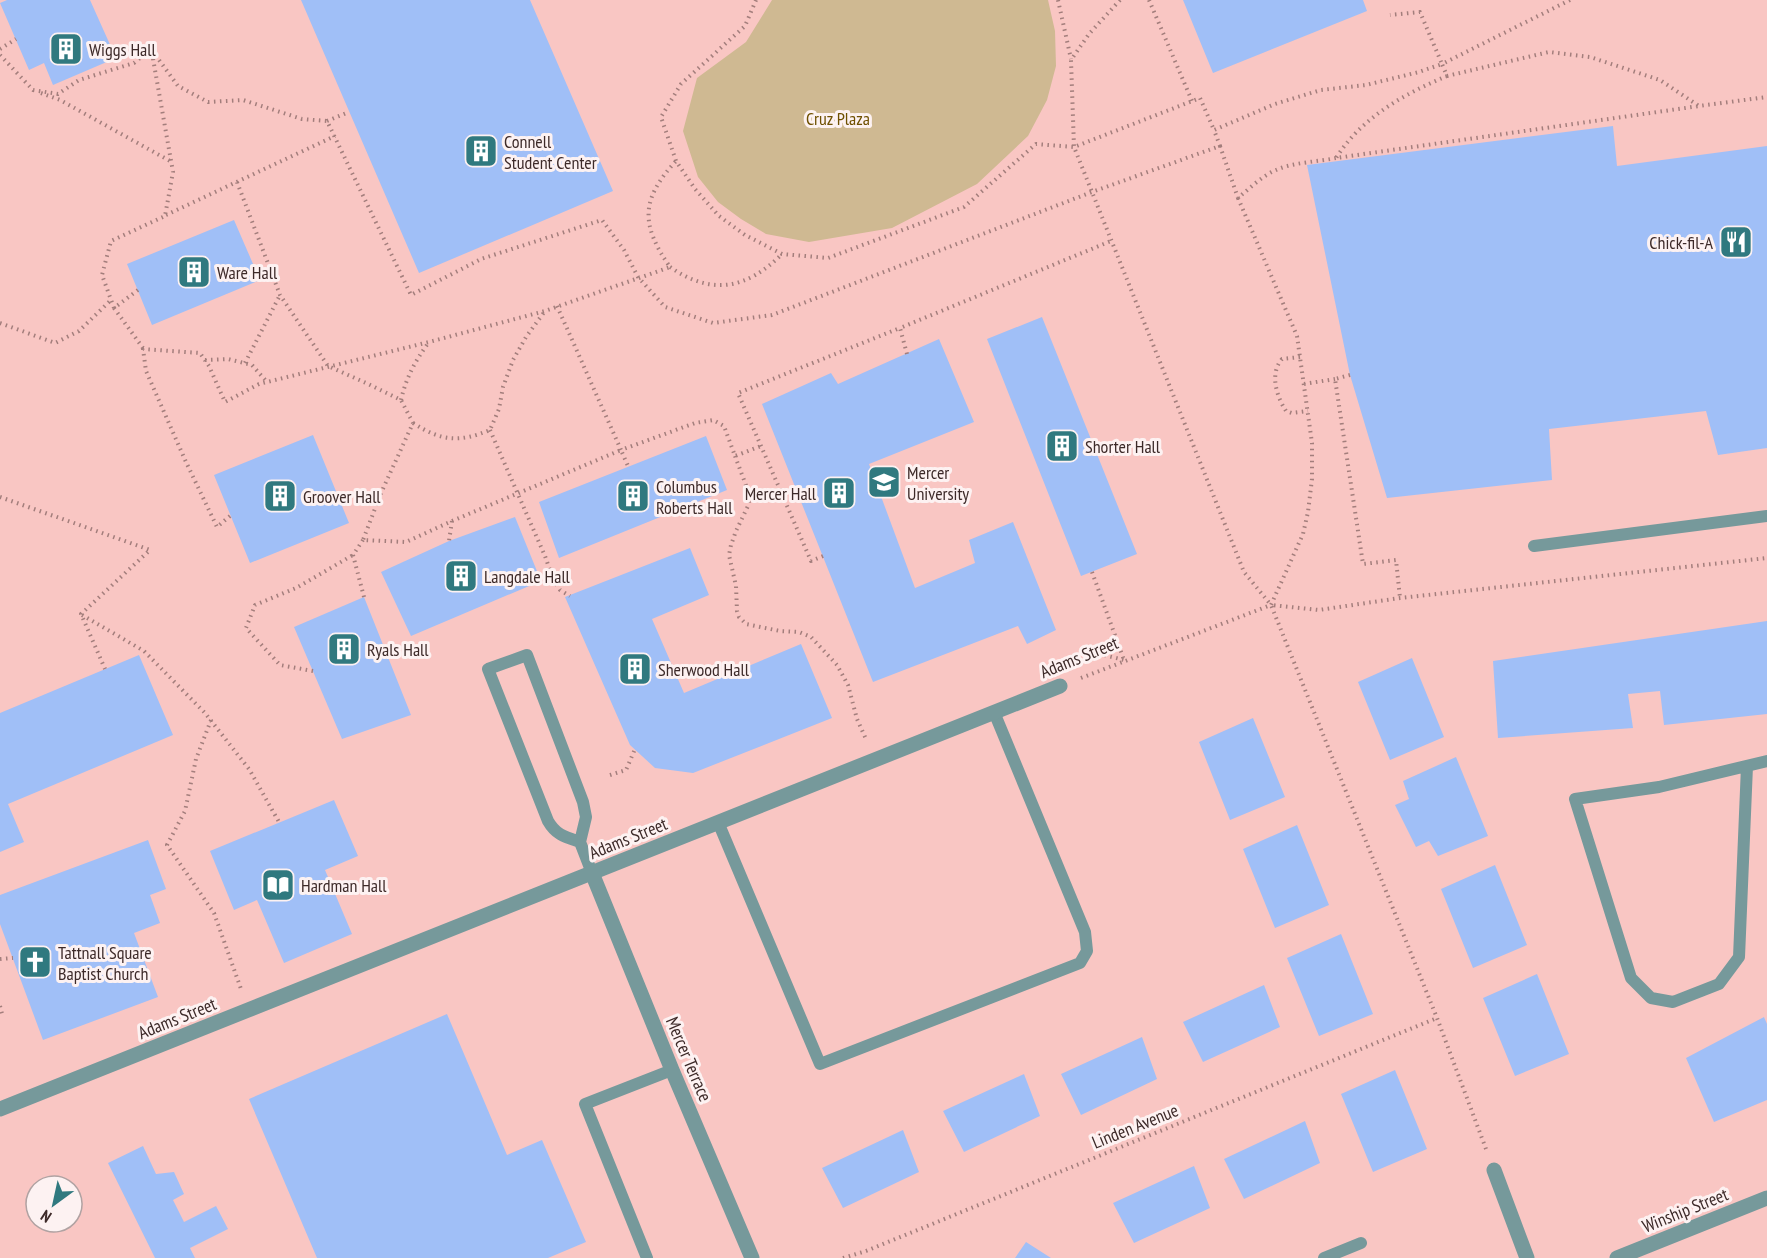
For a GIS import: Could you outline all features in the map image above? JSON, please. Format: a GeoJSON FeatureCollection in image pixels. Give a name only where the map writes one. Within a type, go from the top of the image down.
{"type":"FeatureCollection","features":[{"type":"Feature","properties":{"kind":"street","name":"Adams Street"},"geometry":{"type":"LineString","coordinates":[[0,1109],[1060,686]]}},
{"type":"Feature","properties":{"kind":"street","name":"Mercer Terrace"},"geometry":{"type":"LineString","coordinates":[[592,873],[752,1258]]}},
{"type":"Feature","properties":{"kind":"street"},"geometry":{"type":"LineString","coordinates":[[1494,1170],[1527,1258]]}},
{"type":"Feature","properties":{"kind":"street","name":"Winship Street"},"geometry":{"type":"LineString","coordinates":[[1617,1258],[1767,1198]]}},
{"type":"Feature","properties":{"kind":"lane"},"geometry":{"type":"LineString","coordinates":[[1534,546],[1767,516]]}},
{"type":"Feature","properties":{"kind":"lane"},"geometry":{"type":"LineString","coordinates":[[580,842],[562,836],[553,830],[548,821],[488,669],[527,655],[583,802],[586,817],[580,842],[592,873]]}},
{"type":"Feature","properties":{"kind":"lane"},"geometry":{"type":"LineString","coordinates":[[718,822],[820,1064],[1080,963],[1087,951],[1085,932],[994,712]]}},
{"type":"Feature","properties":{"kind":"lane"},"geometry":{"type":"LineString","coordinates":[[1747,766],[1739,957],[1719,984],[1673,1002],[1651,998],[1631,978],[1575,799],[1659,787],[1767,761]]}},
{"type":"Feature","properties":{"kind":"lane"},"geometry":{"type":"LineString","coordinates":[[647,1258],[585,1104],[672,1070]]}},
{"type":"Feature","properties":{"kind":"lane"},"geometry":{"type":"LineString","coordinates":[[1324,1258],[1361,1244]]}},
{"type":"Feature","properties":{"kind":"path"},"geometry":{"type":"LineString","coordinates":[[756,0],[745,26],[681,84],[661,117],[676,161],[695,189],[719,216],[745,235],[782,254],[828,258],[964,207],[1036,144],[1074,147],[1200,98],[1238,198],[1297,336],[1308,411],[1312,443],[1308,512],[1303,534],[1271,605]]}},
{"type":"Feature","properties":{"kind":"path"},"geometry":{"type":"LineString","coordinates":[[1058,0],[1071,60],[1074,147],[1244,572],[1271,605],[1437,1018],[1494,1170]]}},
{"type":"Feature","properties":{"kind":"path"},"geometry":{"type":"LineString","coordinates":[[1071,60],[1089,34],[1120,0]]}},
{"type":"Feature","properties":{"kind":"path"},"geometry":{"type":"LineString","coordinates":[[1149,0],[1191,101]]}},
{"type":"Feature","properties":{"kind":"path"},"geometry":{"type":"LineString","coordinates":[[1214,130],[1275,104],[1321,90],[1366,85],[1442,64],[1570,0]]}},
{"type":"Feature","properties":{"kind":"path"},"geometry":{"type":"LineString","coordinates":[[1390,15],[1420,12],[1448,76]]}},
{"type":"Feature","properties":{"kind":"path"},"geometry":{"type":"LineString","coordinates":[[0,49],[16,39]]}},
{"type":"Feature","properties":{"kind":"path"},"geometry":{"type":"LineString","coordinates":[[33,90],[58,94],[79,80],[134,63],[151,49]]}},
{"type":"Feature","properties":{"kind":"path"},"geometry":{"type":"LineString","coordinates":[[151,49],[178,86],[208,102],[243,100],[302,119],[327,121],[349,112]]}},
{"type":"Feature","properties":{"kind":"path"},"geometry":{"type":"LineString","coordinates":[[151,49],[172,172],[165,216]]}},
{"type":"Feature","properties":{"kind":"path"},"geometry":{"type":"LineString","coordinates":[[1336,158],[1361,126],[1400,98],[1421,87],[1448,76],[1549,52],[1590,57],[1659,80],[1699,106]]}},
{"type":"Feature","properties":{"kind":"path"},"geometry":{"type":"LineString","coordinates":[[0,55],[33,90],[60,100],[170,161]]}},
{"type":"Feature","properties":{"kind":"path"},"geometry":{"type":"LineString","coordinates":[[1238,198],[1275,170],[1288,166],[1767,97]]}},
{"type":"Feature","properties":{"kind":"path"},"geometry":{"type":"LineString","coordinates":[[327,121],[411,295],[481,258],[602,220],[624,250],[638,277],[665,307],[712,323],[772,315],[1092,192],[1220,146]]}},
{"type":"Feature","properties":{"kind":"path"},"geometry":{"type":"LineString","coordinates":[[230,516],[216,527],[146,371],[143,348],[114,308],[102,275],[111,242],[335,136]]}},
{"type":"Feature","properties":{"kind":"path"},"geometry":{"type":"LineString","coordinates":[[676,161],[662,175],[651,194],[648,214],[651,233],[670,267],[681,275],[700,282],[722,286],[747,280],[767,269],[782,254]]}},
{"type":"Feature","properties":{"kind":"path"},"geometry":{"type":"LineString","coordinates":[[237,182],[280,295],[328,366],[401,400],[413,423],[427,432],[443,438],[461,438],[477,436],[490,430],[499,409],[503,387],[513,360],[545,310]]}},
{"type":"Feature","properties":{"kind":"path"},"geometry":{"type":"LineString","coordinates":[[823,556],[811,561],[738,393],[1111,241]]}},
{"type":"Feature","properties":{"kind":"path"},"geometry":{"type":"LineString","coordinates":[[143,348],[200,353],[225,402],[258,384],[429,342],[545,310],[670,267]]}},
{"type":"Feature","properties":{"kind":"path"},"geometry":{"type":"LineString","coordinates":[[114,308],[138,290]]}},
{"type":"Feature","properties":{"kind":"path"},"geometry":{"type":"LineString","coordinates":[[245,363],[280,295]]}},
{"type":"Feature","properties":{"kind":"path"},"geometry":{"type":"LineString","coordinates":[[0,323],[55,343],[79,332],[111,300]]}},
{"type":"Feature","properties":{"kind":"path"},"geometry":{"type":"LineString","coordinates":[[557,306],[628,466]]}},
{"type":"Feature","properties":{"kind":"path"},"geometry":{"type":"LineString","coordinates":[[900,328],[907,354]]}},
{"type":"Feature","properties":{"kind":"path"},"geometry":{"type":"LineString","coordinates":[[401,400],[413,364],[429,342]]}},
{"type":"Feature","properties":{"kind":"path"},"geometry":{"type":"LineString","coordinates":[[1300,357],[1282,359],[1278,363],[1275,387],[1286,411],[1292,413],[1308,411]]}},
{"type":"Feature","properties":{"kind":"path"},"geometry":{"type":"LineString","coordinates":[[205,360],[228,359],[252,365],[267,382]]}},
{"type":"Feature","properties":{"kind":"path"},"geometry":{"type":"LineString","coordinates":[[1304,384],[1350,375]]}},
{"type":"Feature","properties":{"kind":"path"},"geometry":{"type":"LineString","coordinates":[[1335,379],[1363,564],[1396,560],[1400,598]]}},
{"type":"Feature","properties":{"kind":"path"},"geometry":{"type":"LineString","coordinates":[[363,540],[406,542],[621,450],[695,423],[713,420],[724,426],[750,496],[729,555],[736,586],[739,617],[746,624],[780,631],[799,632],[812,637],[837,665],[848,685],[857,718],[866,739]]}},
{"type":"Feature","properties":{"kind":"path"},"geometry":{"type":"LineString","coordinates":[[312,670],[280,665],[246,628],[255,605],[296,588],[353,555],[363,540],[381,493],[413,423]]}},
{"type":"Feature","properties":{"kind":"path"},"geometry":{"type":"LineString","coordinates":[[490,430],[519,493],[553,579],[560,590],[570,596]]}},
{"type":"Feature","properties":{"kind":"path"},"geometry":{"type":"LineString","coordinates":[[735,456],[761,446]]}},
{"type":"Feature","properties":{"kind":"path"},"geometry":{"type":"LineString","coordinates":[[0,497],[150,549],[81,614]]}},
{"type":"Feature","properties":{"kind":"path"},"geometry":{"type":"LineString","coordinates":[[450,541],[452,521]]}},
{"type":"Feature","properties":{"kind":"path"},"geometry":{"type":"LineString","coordinates":[[353,555],[364,597]]}},
{"type":"Feature","properties":{"kind":"path"},"geometry":{"type":"LineString","coordinates":[[1271,605],[1319,610],[1400,598],[1767,558]]}},
{"type":"Feature","properties":{"kind":"path"},"geometry":{"type":"LineString","coordinates":[[1092,572],[1124,660]]}},
{"type":"Feature","properties":{"kind":"path","name":"Adams Street"},"geometry":{"type":"LineString","coordinates":[[1060,686],[1271,605]]}},
{"type":"Feature","properties":{"kind":"path"},"geometry":{"type":"LineString","coordinates":[[81,614],[105,669]]}},
{"type":"Feature","properties":{"kind":"path"},"geometry":{"type":"LineString","coordinates":[[81,614],[144,651],[211,720],[249,769],[279,822]]}},
{"type":"Feature","properties":{"kind":"path"},"geometry":{"type":"LineString","coordinates":[[211,720],[196,759],[185,811],[167,845],[214,913],[248,1010]]}},
{"type":"Feature","properties":{"kind":"path"},"geometry":{"type":"LineString","coordinates":[[610,775],[626,770],[635,749]]}},
{"type":"Feature","properties":{"kind":"path"},"geometry":{"type":"LineString","coordinates":[[0,959],[13,958]]}},
{"type":"Feature","properties":{"kind":"path"},"geometry":{"type":"LineString","coordinates":[[0,1006],[2,1014],[0,1015]]}},
{"type":"Feature","properties":{"kind":"path","name":"Linden Avenue"},"geometry":{"type":"LineString","coordinates":[[843,1258],[866,1251],[1437,1018]]}},
{"type":"Feature","properties":{"kind":"green space","name":"Cruz Plaza"},"geometry":{"type":"Polygon","coordinates":[[[772,0],[1048,0],[1055,31],[1056,66],[1047,100],[1028,136],[977,184],[892,228],[809,242],[766,234],[718,202],[698,177],[683,131],[697,78],[746,42],[772,0]]]}},
{"type":"Feature","properties":{"kind":"building","name":"Wiggs Hall"},"geometry":{"type":"Polygon","coordinates":[[[7,0],[90,0],[116,58],[53,85],[44,63],[29,70],[0,3],[7,0]]]}},
{"type":"Feature","properties":{"kind":"building","name":"Connell Student Center"},"geometry":{"type":"Polygon","coordinates":[[[301,0],[530,0],[613,191],[419,273],[301,0]]]}},
{"type":"Feature","properties":{"kind":"building"},"geometry":{"type":"Polygon","coordinates":[[[1183,0],[1363,0],[1367,11],[1213,73],[1183,0]]]}},
{"type":"Feature","properties":{"kind":"building"},"geometry":{"type":"Polygon","coordinates":[[[1613,126],[1617,166],[1767,146],[1767,448],[1718,455],[1706,411],[1549,429],[1552,480],[1387,498],[1350,375],[1307,165],[1613,126]]]}},
{"type":"Feature","properties":{"kind":"building","name":"Ware Hall"},"geometry":{"type":"Polygon","coordinates":[[[234,220],[260,280],[152,325],[127,264],[234,220]]]}},
{"type":"Feature","properties":{"kind":"building","name":"Shorter Hall"},"geometry":{"type":"Polygon","coordinates":[[[1042,317],[1137,554],[1081,576],[987,339],[1042,317]]]}},
{"type":"Feature","properties":{"kind":"building","name":"Mercer Hall"},"geometry":{"type":"Polygon","coordinates":[[[939,339],[974,422],[869,464],[915,588],[975,563],[969,540],[1013,522],[1056,630],[1027,644],[1018,626],[873,682],[762,404],[831,373],[838,384],[939,339]]]}},
{"type":"Feature","properties":{"kind":"building","name":"Groover Hall"},"geometry":{"type":"Polygon","coordinates":[[[313,435],[349,523],[250,563],[214,475],[313,435]]]}},
{"type":"Feature","properties":{"kind":"building","name":"Columbus Roberts Hall"},"geometry":{"type":"Polygon","coordinates":[[[706,436],[727,490],[559,558],[539,502],[706,436]]]}},
{"type":"Feature","properties":{"kind":"building","name":"Langdale Hall"},"geometry":{"type":"Polygon","coordinates":[[[515,517],[541,581],[411,636],[381,572],[449,541],[515,517]]]}},
{"type":"Feature","properties":{"kind":"building","name":"Sherwood Hall"},"geometry":{"type":"Polygon","coordinates":[[[690,548],[709,595],[652,619],[684,693],[801,644],[832,718],[693,773],[655,768],[630,745],[565,597],[690,548]]]}},
{"type":"Feature","properties":{"kind":"building","name":"Ryals Hall"},"geometry":{"type":"Polygon","coordinates":[[[364,597],[411,715],[342,739],[294,627],[364,597]]]}},
{"type":"Feature","properties":{"kind":"building"},"geometry":{"type":"Polygon","coordinates":[[[1767,621],[1767,714],[1664,725],[1660,691],[1628,694],[1633,728],[1498,738],[1493,661],[1767,621]]]}},
{"type":"Feature","properties":{"kind":"building"},"geometry":{"type":"Polygon","coordinates":[[[139,655],[173,735],[8,804],[24,842],[0,852],[0,713],[139,655]]]}},
{"type":"Feature","properties":{"kind":"building"},"geometry":{"type":"Polygon","coordinates":[[[1412,658],[1444,737],[1390,760],[1358,682],[1412,658]]]}},
{"type":"Feature","properties":{"kind":"building"},"geometry":{"type":"Polygon","coordinates":[[[1253,718],[1285,797],[1230,820],[1199,742],[1253,718]]]}},
{"type":"Feature","properties":{"kind":"building"},"geometry":{"type":"Polygon","coordinates":[[[1456,757],[1488,836],[1438,856],[1429,841],[1416,847],[1395,805],[1409,799],[1403,781],[1456,757]]]}},
{"type":"Feature","properties":{"kind":"building","name":"Hardman Hall"},"geometry":{"type":"Polygon","coordinates":[[[334,800],[358,856],[325,870],[352,934],[284,963],[257,900],[234,910],[210,851],[334,800]]]}},
{"type":"Feature","properties":{"kind":"building"},"geometry":{"type":"Polygon","coordinates":[[[1297,825],[1329,905],[1275,928],[1243,849],[1297,825]]]}},
{"type":"Feature","properties":{"kind":"building"},"geometry":{"type":"Polygon","coordinates":[[[148,840],[166,889],[150,895],[160,923],[134,933],[158,997],[43,1040],[0,924],[0,895],[148,840]]]}},
{"type":"Feature","properties":{"kind":"building"},"geometry":{"type":"Polygon","coordinates":[[[1495,865],[1527,945],[1473,968],[1441,889],[1495,865]]]}},
{"type":"Feature","properties":{"kind":"building"},"geometry":{"type":"Polygon","coordinates":[[[1341,934],[1373,1014],[1319,1036],[1287,958],[1341,934]]]}},
{"type":"Feature","properties":{"kind":"building"},"geometry":{"type":"Polygon","coordinates":[[[1537,974],[1569,1054],[1515,1076],[1483,998],[1537,974]]]}},
{"type":"Feature","properties":{"kind":"building"},"geometry":{"type":"Polygon","coordinates":[[[1264,985],[1280,1027],[1203,1062],[1183,1022],[1264,985]]]}},
{"type":"Feature","properties":{"kind":"building"},"geometry":{"type":"Polygon","coordinates":[[[447,1014],[507,1155],[542,1140],[586,1242],[548,1258],[317,1258],[249,1099],[447,1014]]]}},
{"type":"Feature","properties":{"kind":"building"},"geometry":{"type":"Polygon","coordinates":[[[1764,1017],[1767,1024],[1767,1100],[1714,1122],[1686,1058],[1764,1017]]]}},
{"type":"Feature","properties":{"kind":"building"},"geometry":{"type":"Polygon","coordinates":[[[1142,1037],[1157,1079],[1081,1115],[1061,1074],[1142,1037]]]}},
{"type":"Feature","properties":{"kind":"building"},"geometry":{"type":"Polygon","coordinates":[[[1395,1070],[1427,1149],[1373,1172],[1341,1094],[1395,1070]]]}},
{"type":"Feature","properties":{"kind":"building"},"geometry":{"type":"Polygon","coordinates":[[[1024,1074],[1040,1116],[964,1152],[943,1111],[1024,1074]]]}},
{"type":"Feature","properties":{"kind":"building"},"geometry":{"type":"Polygon","coordinates":[[[1305,1121],[1320,1163],[1244,1199],[1224,1159],[1305,1121]]]}},
{"type":"Feature","properties":{"kind":"building"},"geometry":{"type":"Polygon","coordinates":[[[903,1130],[919,1172],[843,1208],[822,1168],[903,1130]]]}},
{"type":"Feature","properties":{"kind":"building"},"geometry":{"type":"Polygon","coordinates":[[[143,1146],[156,1174],[174,1172],[184,1194],[173,1200],[184,1222],[216,1206],[228,1229],[190,1248],[195,1258],[155,1258],[108,1163],[143,1146]]]}},
{"type":"Feature","properties":{"kind":"building"},"geometry":{"type":"Polygon","coordinates":[[[1194,1166],[1210,1208],[1134,1243],[1113,1203],[1194,1166]]]}},
{"type":"Feature","properties":{"kind":"building"},"geometry":{"type":"Polygon","coordinates":[[[1026,1242],[1051,1258],[1015,1258],[1026,1242]]]}},
{"type":"Feature","properties":{"kind":"place","name":"Wiggs Hall"},"geometry":{"type":"Point","coordinates":[66,49]}},
{"type":"Feature","properties":{"kind":"place","name":"Connell Student Center"},"geometry":{"type":"Point","coordinates":[481,151]}},
{"type":"Feature","properties":{"kind":"place","name":"Chick-fil-A"},"geometry":{"type":"Point","coordinates":[1736,242]}},
{"type":"Feature","properties":{"kind":"place","name":"Ware Hall"},"geometry":{"type":"Point","coordinates":[194,272]}},
{"type":"Feature","properties":{"kind":"place","name":"Shorter Hall"},"geometry":{"type":"Point","coordinates":[1062,446]}},
{"type":"Feature","properties":{"kind":"place","name":"Mercer University"},"geometry":{"type":"Point","coordinates":[884,482]}},
{"type":"Feature","properties":{"kind":"place","name":"Mercer Hall"},"geometry":{"type":"Point","coordinates":[839,493]}},
{"type":"Feature","properties":{"kind":"place","name":"Groover Hall"},"geometry":{"type":"Point","coordinates":[280,496]}},
{"type":"Feature","properties":{"kind":"place","name":"Columbus Roberts Hall"},"geometry":{"type":"Point","coordinates":[633,496]}},
{"type":"Feature","properties":{"kind":"place","name":"Langdale Hall"},"geometry":{"type":"Point","coordinates":[461,576]}},
{"type":"Feature","properties":{"kind":"place","name":"Ryals Hall"},"geometry":{"type":"Point","coordinates":[344,649]}},
{"type":"Feature","properties":{"kind":"place","name":"Sherwood Hall"},"geometry":{"type":"Point","coordinates":[635,669]}},
{"type":"Feature","properties":{"kind":"place","name":"Hardman Hall"},"geometry":{"type":"Point","coordinates":[278,885]}},
{"type":"Feature","properties":{"kind":"place","name":"Tattnall Square Baptist Church"},"geometry":{"type":"Point","coordinates":[35,962]}}]}
